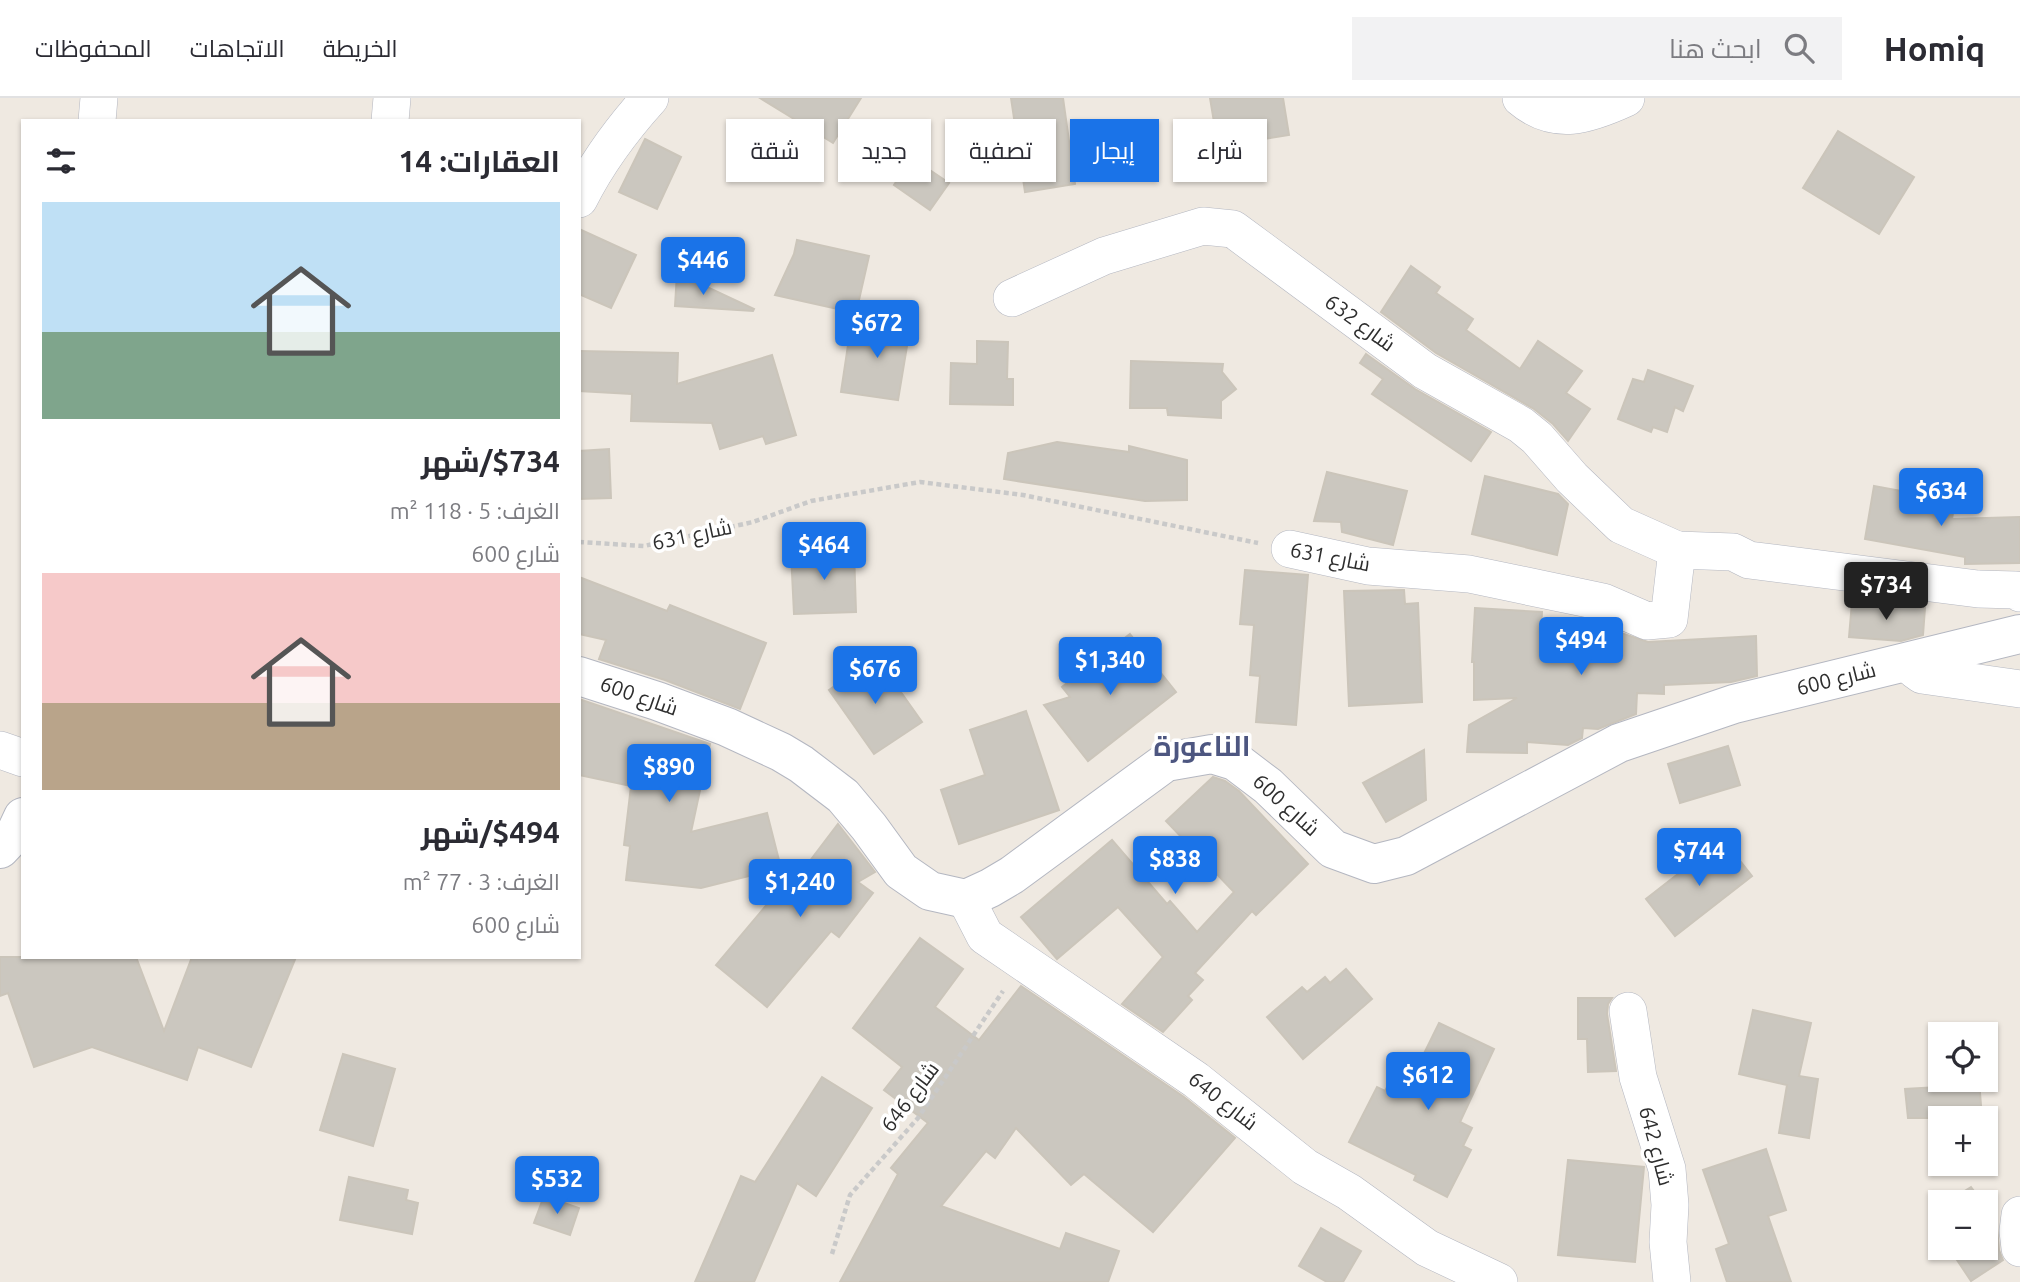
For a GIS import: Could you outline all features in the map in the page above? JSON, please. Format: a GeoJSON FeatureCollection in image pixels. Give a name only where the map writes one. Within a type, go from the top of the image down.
{"type":"FeatureCollection","features":[{"type":"Feature","properties":{"kind":"main road","name":"شارع 600"},"geometry":{"type":"LineString","coordinates":[[581,677],[680,710],[781,752],[843,796],[901,871],[930,891],[966,899],[1012,875],[1167,762],[1212,754],[1235,761],[1287,802],[1333,849],[1374,864],[1406,856],[1619,743],[1734,704],[2020,634]]}},
{"type":"Feature","properties":{"kind":"street"},"geometry":{"type":"LineString","coordinates":[[97,119],[99,98]]}},
{"type":"Feature","properties":{"kind":"street"},"geometry":{"type":"LineString","coordinates":[[390,119],[393,98]]}},
{"type":"Feature","properties":{"kind":"street"},"geometry":{"type":"LineString","coordinates":[[581,196],[613,142],[650,98]]}},
{"type":"Feature","properties":{"kind":"street"},"geometry":{"type":"LineString","coordinates":[[1521,98],[1542,112],[1562,116],[1597,110],[1626,98]]}},
{"type":"Feature","properties":{"kind":"street","name":"شارع 632"},"geometry":{"type":"LineString","coordinates":[[1012,298],[1104,256],[1203,226],[1233,229],[1425,371],[1521,425],[1537,438],[1572,478],[1621,525],[1677,550]]}},
{"type":"Feature","properties":{"kind":"street","name":"شارع 631"},"geometry":{"type":"LineString","coordinates":[[1290,549],[1368,566],[1469,574],[1603,602],[1647,621],[1669,619],[1677,550]]}},
{"type":"Feature","properties":{"kind":"street"},"geometry":{"type":"LineString","coordinates":[[1677,550],[1733,552],[1749,560],[1978,589],[2016,590],[2020,593]]}},
{"type":"Feature","properties":{"kind":"street"},"geometry":{"type":"LineString","coordinates":[[1910,661],[1922,675],[2020,690]]}},
{"type":"Feature","properties":{"kind":"street"},"geometry":{"type":"LineString","coordinates":[[0,750],[21,757]]}},
{"type":"Feature","properties":{"kind":"street","name":"شارع 640"},"geometry":{"type":"LineString","coordinates":[[966,899],[985,936],[1196,1080],[1305,1167],[1349,1192],[1427,1248],[1499,1282]]}},
{"type":"Feature","properties":{"kind":"street","name":"شارع 642"},"geometry":{"type":"LineString","coordinates":[[1628,1011],[1638,1077],[1667,1169],[1670,1206],[1668,1242],[1672,1282]]}},
{"type":"Feature","properties":{"kind":"street"},"geometry":{"type":"LineString","coordinates":[[2020,1215],[2020,1248]]}},
{"type":"Feature","properties":{"kind":"path","name":"شارع 631"},"geometry":{"type":"LineString","coordinates":[[581,542],[644,546],[753,522],[811,501],[920,482],[1023,495],[1290,549]]}},
{"type":"Feature","properties":{"kind":"path","name":"شارع 646"},"geometry":{"type":"LineString","coordinates":[[832,1254],[850,1195],[918,1118],[1023,961]]}},
{"type":"Feature","properties":{"kind":"building"},"geometry":{"type":"Polygon","coordinates":[[[760,98],[861,98],[848,119],[838,119],[838,135],[833,143],[824,137],[824,119],[794,119],[760,98]]]}},
{"type":"Feature","properties":{"kind":"building"},"geometry":{"type":"Polygon","coordinates":[[[1011,98],[1063,98],[1070,148],[1070,182],[1075,184],[1025,192],[1024,182],[1056,182],[1056,119],[1014,119],[1011,98]]]}},
{"type":"Feature","properties":{"kind":"building"},"geometry":{"type":"Polygon","coordinates":[[[1210,98],[1283,98],[1289,135],[1267,138],[1267,119],[1214,119],[1210,98]]]}},
{"type":"Feature","properties":{"kind":"building"},"geometry":{"type":"Polygon","coordinates":[[[1838,131],[1914,177],[1879,234],[1803,188],[1838,131]]]}},
{"type":"Feature","properties":{"kind":"building"},"geometry":{"type":"Polygon","coordinates":[[[645,139],[681,157],[657,209],[619,192],[645,139]]]}},
{"type":"Feature","properties":{"kind":"building"},"geometry":{"type":"Polygon","coordinates":[[[931,171],[949,183],[930,210],[894,185],[896,182],[931,182],[931,171]]]}},
{"type":"Feature","properties":{"kind":"building"},"geometry":{"type":"Polygon","coordinates":[[[581,230],[636,255],[611,308],[581,295],[581,230]]]}},
{"type":"Feature","properties":{"kind":"building"},"geometry":{"type":"Polygon","coordinates":[[[797,240],[869,256],[856,313],[775,295],[794,254],[797,240]]]}},
{"type":"Feature","properties":{"kind":"building"},"geometry":{"type":"Polygon","coordinates":[[[1411,266],[1440,287],[1436,293],[1473,319],[1466,330],[1520,369],[1538,341],[1582,371],[1566,393],[1590,409],[1568,441],[1534,409],[1436,353],[1381,312],[1411,266]]]}},
{"type":"Feature","properties":{"kind":"building"},"geometry":{"type":"Polygon","coordinates":[[[677,273],[754,309],[675,306],[677,273]]]}},
{"type":"Feature","properties":{"kind":"building"},"geometry":{"type":"Polygon","coordinates":[[[891,319],[911,322],[898,400],[841,392],[850,332],[891,319]]]}},
{"type":"Feature","properties":{"kind":"building"},"geometry":{"type":"Polygon","coordinates":[[[977,341],[1008,342],[1007,379],[1013,379],[1013,405],[950,404],[951,363],[977,364],[977,341]]]}},
{"type":"Feature","properties":{"kind":"building"},"geometry":{"type":"Polygon","coordinates":[[[581,351],[678,353],[677,384],[772,355],[796,435],[766,444],[763,436],[720,449],[712,423],[631,421],[632,394],[581,391],[581,351]]]}},
{"type":"Feature","properties":{"kind":"building"},"geometry":{"type":"Polygon","coordinates":[[[1366,354],[1415,389],[1491,432],[1471,461],[1372,394],[1383,379],[1360,363],[1366,354]]]}},
{"type":"Feature","properties":{"kind":"building"},"geometry":{"type":"Polygon","coordinates":[[[1131,361],[1223,364],[1222,372],[1236,389],[1221,401],[1221,418],[1168,415],[1167,408],[1130,408],[1131,361]]]}},
{"type":"Feature","properties":{"kind":"building"},"geometry":{"type":"Polygon","coordinates":[[[1648,370],[1693,386],[1683,411],[1675,407],[1667,432],[1653,427],[1651,432],[1618,419],[1633,379],[1644,382],[1648,370]]]}},
{"type":"Feature","properties":{"kind":"building"},"geometry":{"type":"Polygon","coordinates":[[[1057,442],[1129,452],[1129,446],[1187,460],[1187,500],[1145,501],[1004,479],[1008,453],[1057,442]]]}},
{"type":"Feature","properties":{"kind":"building"},"geometry":{"type":"Polygon","coordinates":[[[609,449],[611,498],[581,499],[581,451],[609,449]]]}},
{"type":"Feature","properties":{"kind":"building"},"geometry":{"type":"Polygon","coordinates":[[[1327,472],[1407,491],[1393,545],[1342,532],[1341,522],[1314,521],[1327,472]]]}},
{"type":"Feature","properties":{"kind":"building"},"geometry":{"type":"Polygon","coordinates":[[[1485,476],[1558,494],[1568,504],[1557,555],[1472,534],[1485,476]]]}},
{"type":"Feature","properties":{"kind":"building"},"geometry":{"type":"Polygon","coordinates":[[[1874,486],[1955,501],[1952,519],[2020,517],[2020,563],[1965,564],[1965,557],[1865,539],[1874,486]]]}},
{"type":"Feature","properties":{"kind":"building"},"geometry":{"type":"Polygon","coordinates":[[[854,551],[856,612],[794,614],[791,553],[854,551]]]}},
{"type":"Feature","properties":{"kind":"building"},"geometry":{"type":"Polygon","coordinates":[[[1245,570],[1308,575],[1296,725],[1256,722],[1260,676],[1250,675],[1254,625],[1240,624],[1245,570]]]}},
{"type":"Feature","properties":{"kind":"building"},"geometry":{"type":"Polygon","coordinates":[[[581,578],[667,611],[670,605],[766,643],[740,709],[665,680],[599,659],[606,640],[581,634],[581,578]]]}},
{"type":"Feature","properties":{"kind":"building"},"geometry":{"type":"Polygon","coordinates":[[[1404,590],[1405,604],[1418,603],[1422,702],[1349,706],[1344,591],[1404,590]]]}},
{"type":"Feature","properties":{"kind":"building"},"geometry":{"type":"Polygon","coordinates":[[[1852,602],[1925,608],[1923,635],[1901,641],[1849,637],[1852,602]]]}},
{"type":"Feature","properties":{"kind":"building"},"geometry":{"type":"Polygon","coordinates":[[[1475,608],[1542,612],[1541,629],[1624,634],[1648,642],[1756,636],[1757,676],[1731,682],[1664,685],[1664,694],[1637,693],[1636,714],[1598,729],[1583,728],[1582,738],[1568,745],[1527,742],[1527,753],[1467,752],[1469,725],[1517,698],[1474,700],[1472,662],[1475,608]]]}},
{"type":"Feature","properties":{"kind":"building"},"geometry":{"type":"Polygon","coordinates":[[[1130,634],[1176,692],[1088,761],[1044,705],[1070,697],[1062,687],[1130,634]]]}},
{"type":"Feature","properties":{"kind":"building"},"geometry":{"type":"Polygon","coordinates":[[[876,657],[922,722],[874,754],[829,690],[876,657]]]}},
{"type":"Feature","properties":{"kind":"building"},"geometry":{"type":"Polygon","coordinates":[[[581,700],[710,744],[691,832],[767,813],[781,868],[701,888],[626,880],[630,846],[624,845],[631,786],[581,775],[581,700]]]}},
{"type":"Feature","properties":{"kind":"building"},"geometry":{"type":"Polygon","coordinates":[[[1026,711],[1059,810],[959,844],[941,790],[985,775],[970,730],[1026,711]]]}},
{"type":"Feature","properties":{"kind":"building"},"geometry":{"type":"Polygon","coordinates":[[[1728,746],[1740,785],[1680,803],[1668,764],[1728,746]]]}},
{"type":"Feature","properties":{"kind":"building"},"geometry":{"type":"Polygon","coordinates":[[[1424,750],[1426,800],[1386,822],[1363,783],[1424,750]]]}},
{"type":"Feature","properties":{"kind":"building"},"geometry":{"type":"Polygon","coordinates":[[[1213,777],[1225,781],[1239,791],[1308,864],[1256,915],[1252,911],[1195,973],[1203,980],[1188,996],[1192,1000],[1163,1032],[1122,1004],[1163,957],[1118,907],[1057,959],[1021,917],[1112,840],[1167,904],[1170,901],[1197,932],[1234,892],[1166,821],[1213,777]]]}},
{"type":"Feature","properties":{"kind":"building"},"geometry":{"type":"Polygon","coordinates":[[[838,824],[875,872],[858,882],[873,893],[839,937],[831,931],[767,1007],[716,965],[785,883],[787,891],[838,824]]]}},
{"type":"Feature","properties":{"kind":"building"},"geometry":{"type":"Polygon","coordinates":[[[1723,839],[1752,876],[1675,936],[1646,899],[1723,839]]]}},
{"type":"Feature","properties":{"kind":"building"},"geometry":{"type":"Polygon","coordinates":[[[920,938],[963,969],[935,1007],[979,1040],[1021,986],[1184,1097],[1235,1138],[1153,1232],[1084,1174],[1071,1185],[1016,1128],[995,1158],[986,1151],[941,1206],[1060,1249],[1066,1233],[1119,1251],[1108,1282],[840,1282],[898,1174],[891,1168],[928,1123],[884,1090],[902,1067],[853,1028],[920,938]]]}},
{"type":"Feature","properties":{"kind":"building"},"geometry":{"type":"Polygon","coordinates":[[[0,957],[137,959],[164,1031],[191,959],[295,959],[251,1067],[198,1047],[187,1080],[92,1047],[34,1067],[8,993],[0,996],[0,957]]]}},
{"type":"Feature","properties":{"kind":"building"},"geometry":{"type":"Polygon","coordinates":[[[1346,969],[1372,999],[1303,1059],[1267,1017],[1302,987],[1307,992],[1325,977],[1330,983],[1346,969]]]}},
{"type":"Feature","properties":{"kind":"building"},"geometry":{"type":"Polygon","coordinates":[[[1578,998],[1612,998],[1607,1014],[1616,1071],[1588,1072],[1587,1039],[1578,1039],[1578,998]]]}},
{"type":"Feature","properties":{"kind":"building"},"geometry":{"type":"Polygon","coordinates":[[[1753,1010],[1811,1023],[1799,1076],[1818,1079],[1809,1138],[1779,1133],[1787,1085],[1739,1074],[1753,1010]]]}},
{"type":"Feature","properties":{"kind":"building"},"geometry":{"type":"Polygon","coordinates":[[[1439,1023],[1494,1049],[1460,1122],[1472,1128],[1463,1146],[1471,1150],[1447,1197],[1414,1180],[1416,1175],[1349,1142],[1377,1087],[1385,1091],[1391,1080],[1407,1088],[1439,1023]]]}},
{"type":"Feature","properties":{"kind":"building"},"geometry":{"type":"Polygon","coordinates":[[[343,1054],[395,1069],[373,1146],[320,1130],[343,1054]]]}},
{"type":"Feature","properties":{"kind":"building"},"geometry":{"type":"Polygon","coordinates":[[[822,1077],[872,1108],[816,1196],[797,1183],[754,1282],[695,1282],[741,1176],[755,1182],[822,1077]]]}},
{"type":"Feature","properties":{"kind":"building"},"geometry":{"type":"Polygon","coordinates":[[[1928,1088],[1928,1092],[1980,1092],[1981,1106],[1928,1106],[1928,1118],[1908,1118],[1905,1089],[1928,1088]]]}},
{"type":"Feature","properties":{"kind":"building"},"geometry":{"type":"Polygon","coordinates":[[[1766,1149],[1786,1210],[1768,1216],[1791,1282],[1727,1282],[1716,1249],[1729,1244],[1703,1170],[1766,1149]]]}},
{"type":"Feature","properties":{"kind":"building"},"geometry":{"type":"Polygon","coordinates":[[[1568,1160],[1644,1167],[1635,1262],[1558,1255],[1568,1160]]]}},
{"type":"Feature","properties":{"kind":"building"},"geometry":{"type":"Polygon","coordinates":[[[349,1177],[408,1190],[406,1200],[418,1203],[412,1234],[340,1220],[349,1177]]]}},
{"type":"Feature","properties":{"kind":"building"},"geometry":{"type":"Polygon","coordinates":[[[544,1196],[579,1208],[570,1235],[534,1223],[544,1196]]]}},
{"type":"Feature","properties":{"kind":"building"},"geometry":{"type":"Polygon","coordinates":[[[1321,1228],[1361,1251],[1343,1282],[1327,1282],[1299,1266],[1321,1228]]]}},
{"type":"Feature","properties":{"kind":"building"},"geometry":{"type":"Polygon","coordinates":[[[1998,1238],[2003,1260],[1971,1281],[1957,1260],[1998,1260],[1998,1238]]]}},
{"type":"Feature","properties":{"kind":"district","name":"الناعورة"},"geometry":{"type":"Point","coordinates":[1202,746]}}]}
